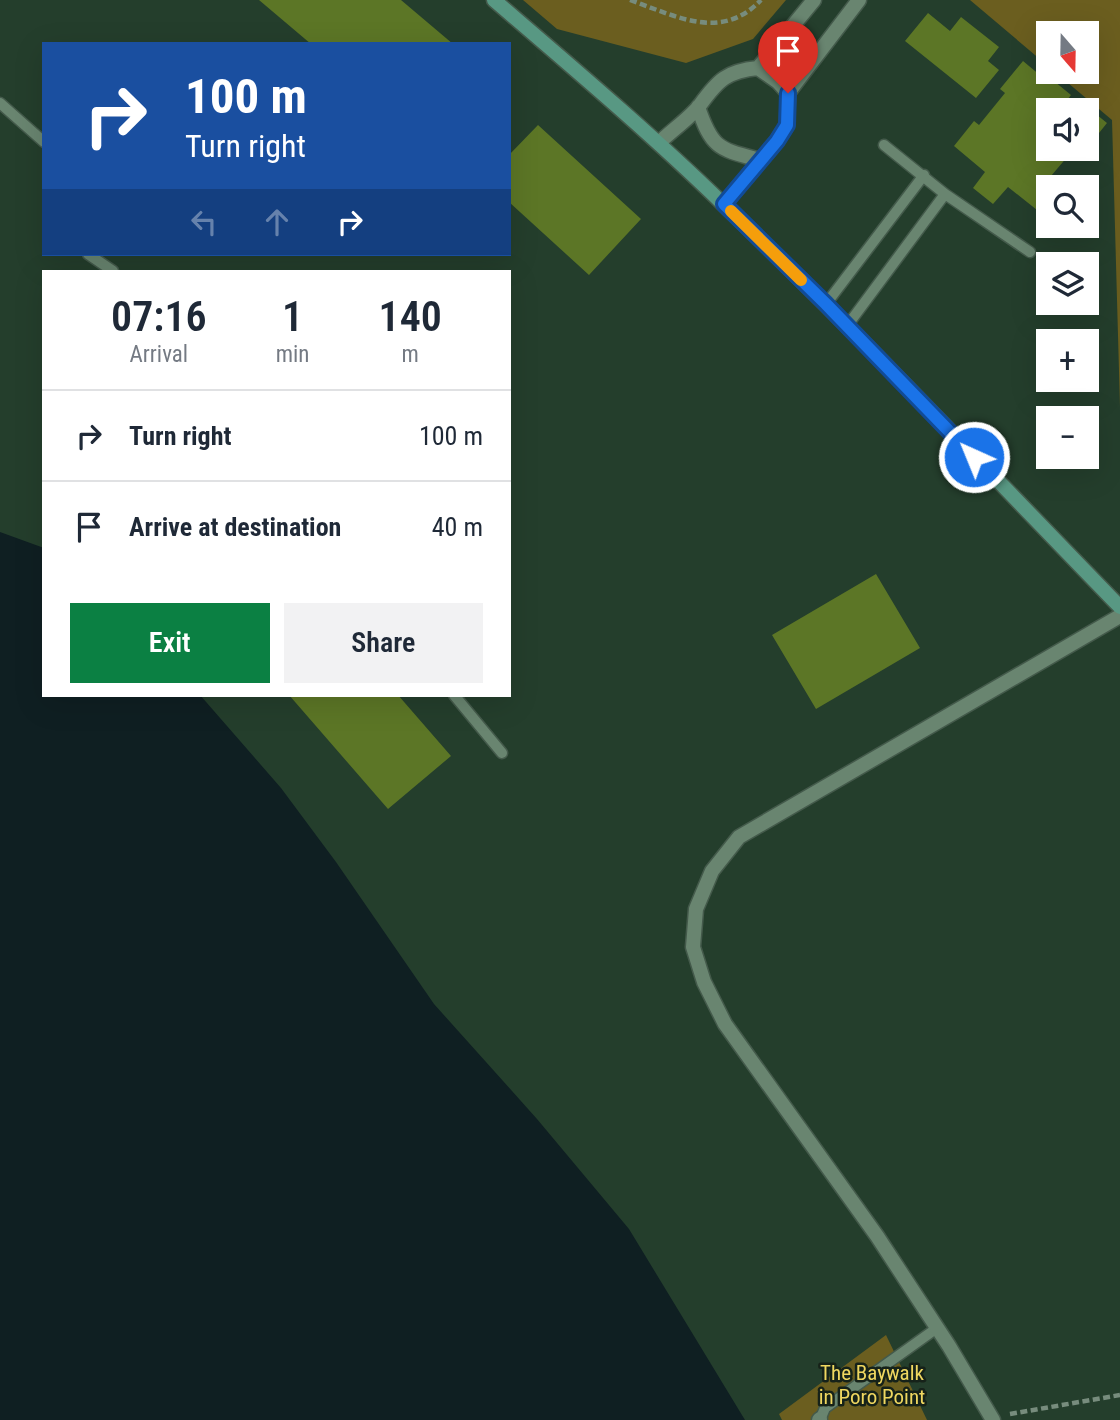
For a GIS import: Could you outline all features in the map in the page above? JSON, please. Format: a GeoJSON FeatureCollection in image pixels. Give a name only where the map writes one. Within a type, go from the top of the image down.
{"type":"FeatureCollection","features":[{"type":"Feature","properties":{"kind":"street"},"geometry":{"type":"LineString","coordinates":[[494,0],[659,143],[724,204],[826,304],[1120,607]]}},
{"type":"Feature","properties":{"kind":"street"},"geometry":{"type":"LineString","coordinates":[[758,68],[814,0]]}},
{"type":"Feature","properties":{"kind":"street"},"geometry":{"type":"LineString","coordinates":[[724,204],[777,141],[787,125],[788,93],[859,0]]}},
{"type":"Feature","properties":{"kind":"street"},"geometry":{"type":"LineString","coordinates":[[659,143],[698,107],[705,95],[723,78],[740,70],[758,68],[788,93]]}},
{"type":"Feature","properties":{"kind":"street"},"geometry":{"type":"LineString","coordinates":[[698,107],[708,135],[718,145],[734,153],[761,160]]}},
{"type":"Feature","properties":{"kind":"street"},"geometry":{"type":"LineString","coordinates":[[993,1419],[877,1236],[725,1024],[704,982],[693,947],[696,909],[712,871],[739,837],[1120,616]]}},
{"type":"Feature","properties":{"kind":"lane"},"geometry":{"type":"LineString","coordinates":[[0,103],[42,140]]}},
{"type":"Feature","properties":{"kind":"lane"},"geometry":{"type":"LineString","coordinates":[[884,145],[945,194],[1030,252]]}},
{"type":"Feature","properties":{"kind":"lane"},"geometry":{"type":"LineString","coordinates":[[826,304],[924,175]]}},
{"type":"Feature","properties":{"kind":"lane"},"geometry":{"type":"LineString","coordinates":[[847,326],[945,194]]}},
{"type":"Feature","properties":{"kind":"lane"},"geometry":{"type":"LineString","coordinates":[[91,256],[112,270]]}},
{"type":"Feature","properties":{"kind":"lane"},"geometry":{"type":"LineString","coordinates":[[456,697],[502,753]]}},
{"type":"Feature","properties":{"kind":"lane"},"geometry":{"type":"LineString","coordinates":[[820,1420],[825,1408],[937,1328]]}},
{"type":"Feature","properties":{"kind":"path"},"geometry":{"type":"LineString","coordinates":[[630,0],[695,23],[726,23],[753,8],[761,0]]}},
{"type":"Feature","properties":{"kind":"path"},"geometry":{"type":"LineString","coordinates":[[993,1419],[1120,1395]]}},
{"type":"Feature","properties":{"kind":"green space"},"geometry":{"type":"Polygon","coordinates":[[[523,0],[786,0],[753,39],[686,63],[557,29],[523,0]]]}},
{"type":"Feature","properties":{"kind":"green space"},"geometry":{"type":"Polygon","coordinates":[[[970,0],[1120,0],[1120,407],[1112,120],[1099,109],[1099,98],[1086,98],[1069,84],[1099,84],[1099,21],[1036,21],[1036,56],[970,0]]]}},
{"type":"Feature","properties":{"kind":"green space","name":"The Baywalk in Poro Point"},"geometry":{"type":"Polygon","coordinates":[[[886,1335],[927,1420],[782,1420],[779,1414],[886,1335]]]}},
{"type":"Feature","properties":{"kind":"shaded area"},"geometry":{"type":"Polygon","coordinates":[[[0,532],[42,547],[42,697],[202,697],[281,788],[336,862],[434,1004],[537,1119],[629,1229],[745,1420],[0,1420],[0,532]]]}},
{"type":"Feature","properties":{"kind":"building"},"geometry":{"type":"Polygon","coordinates":[[[259,0],[401,0],[451,42],[309,42],[259,0]]]}},
{"type":"Feature","properties":{"kind":"building"},"geometry":{"type":"Polygon","coordinates":[[[928,13],[950,31],[961,17],[999,47],[988,61],[999,70],[976,98],[905,41],[928,13]]]}},
{"type":"Feature","properties":{"kind":"building"},"geometry":{"type":"Polygon","coordinates":[[[1023,61],[1036,72],[1036,84],[1058,84],[1071,95],[1069,98],[1036,98],[1036,161],[1064,161],[1052,175],[1036,175],[1036,209],[1008,187],[993,204],[973,188],[985,172],[954,146],[974,121],[979,125],[1005,93],[1000,89],[1023,61]]]}},
{"type":"Feature","properties":{"kind":"building"},"geometry":{"type":"Polygon","coordinates":[[[1099,117],[1107,123],[1099,133],[1099,117]]]}},
{"type":"Feature","properties":{"kind":"building"},"geometry":{"type":"Polygon","coordinates":[[[538,125],[641,219],[589,275],[511,204],[511,153],[538,125]]]}},
{"type":"Feature","properties":{"kind":"building"},"geometry":{"type":"Polygon","coordinates":[[[876,574],[920,648],[816,709],[772,635],[876,574]]]}},
{"type":"Feature","properties":{"kind":"building"},"geometry":{"type":"Polygon","coordinates":[[[291,697],[400,697],[451,756],[388,809],[291,697]]]}},
{"type":"Feature","properties":{"kind":"slow traffic"},"geometry":{"type":"LineString","coordinates":[[731,211],[801,280]]}},
{"type":"Feature","properties":{"kind":"route"},"geometry":{"type":"LineString","coordinates":[[788,93],[787,125],[777,141],[724,204],[826,304],[974,457]]}}]}
